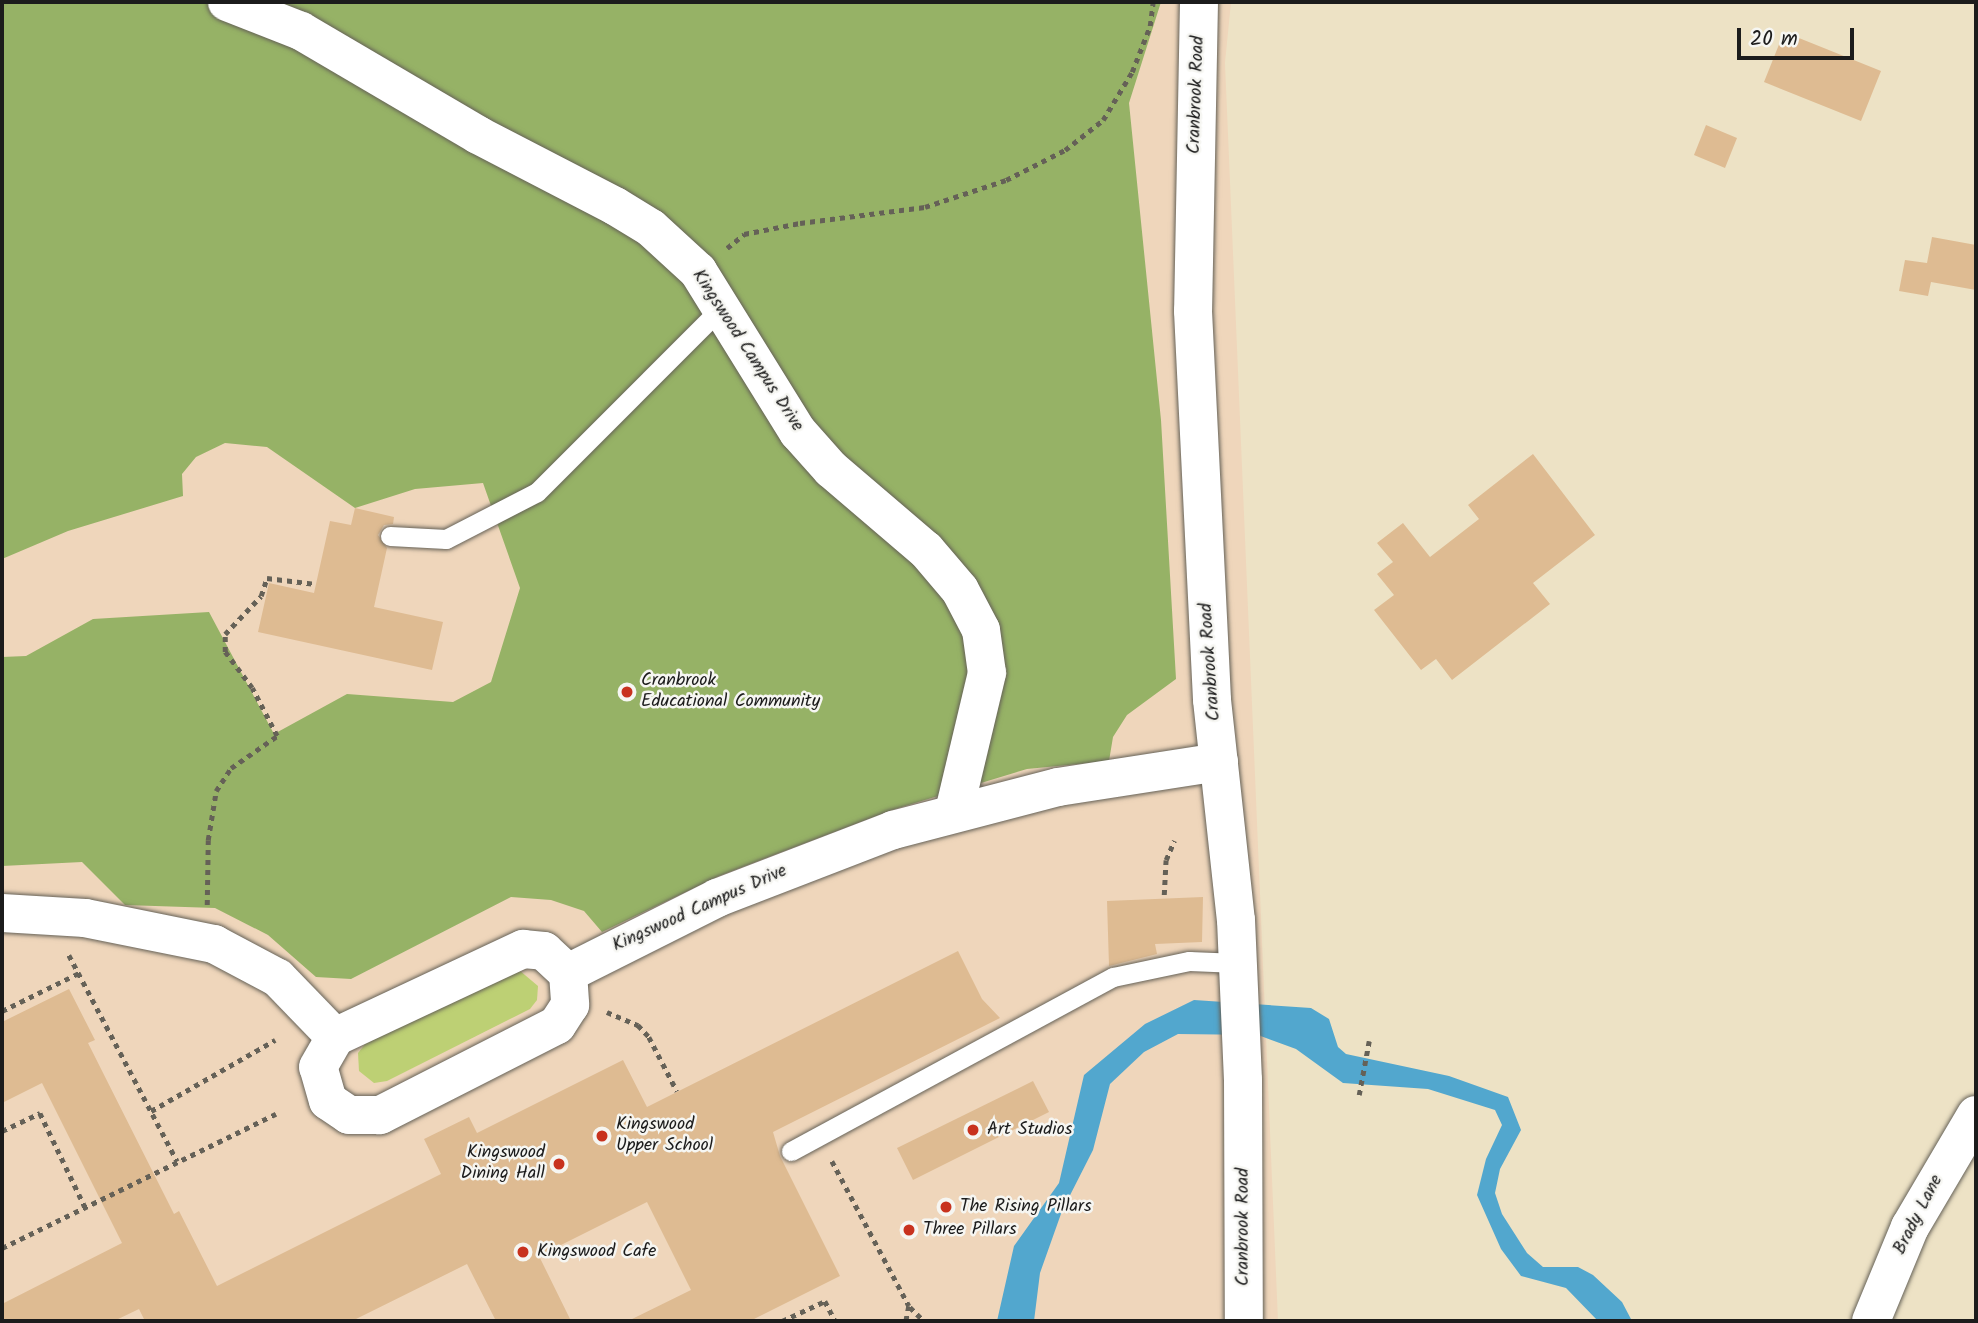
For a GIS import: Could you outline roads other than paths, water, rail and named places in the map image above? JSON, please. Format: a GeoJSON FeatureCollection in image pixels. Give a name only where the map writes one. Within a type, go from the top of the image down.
{"type":"FeatureCollection","features":[{"type":"Feature","properties":{"kind":"street","name":"Kingswood Campus Drive"},"geometry":{"type":"LineString","coordinates":[[227,2],[301,31],[458,123],[615,206],[651,228],[698,271],[798,432],[831,469],[926,550],[960,590],[981,629],[987,673],[954,812]]}},
{"type":"Feature","properties":{"kind":"street","name":"Cranbrook Road"},"geometry":{"type":"LineString","coordinates":[[1199,2],[1193,311],[1208,629],[1236,920],[1243,1080],[1244,1321]]}},
{"type":"Feature","properties":{"kind":"street","name":"Kingswood Campus Drive"},"geometry":{"type":"LineString","coordinates":[[568,973],[639,934],[774,874],[954,812],[1058,787],[1219,762]]}},
{"type":"Feature","properties":{"kind":"street"},"geometry":{"type":"LineString","coordinates":[[2,913],[85,918],[214,944],[278,978],[335,1037]]}},
{"type":"Feature","properties":{"kind":"street"},"geometry":{"type":"LineString","coordinates":[[523,948],[544,951],[568,973],[570,1005],[557,1025],[373,1117],[340,1112],[323,1093],[318,1067],[335,1037],[523,948]]}},
{"type":"Feature","properties":{"kind":"street","name":"Brady Lane"},"geometry":{"type":"LineString","coordinates":[[1871,1321],[1910,1227],[1976,1115]]}},
{"type":"Feature","properties":{"kind":"lane"},"geometry":{"type":"LineString","coordinates":[[390,536],[446,539],[537,492],[722,307]]}},
{"type":"Feature","properties":{"kind":"lane"},"geometry":{"type":"LineString","coordinates":[[791,1152],[1113,977],[1189,961],[1238,963]]}},
{"type":"Feature","properties":{"kind":"water"},"geometry":{"type":"Polygon","coordinates":[[[1194,1000],[1311,1008],[1329,1019],[1338,1047],[1346,1054],[1449,1076],[1508,1097],[1521,1130],[1500,1169],[1495,1193],[1502,1214],[1527,1253],[1543,1267],[1578,1267],[1593,1275],[1622,1302],[1632,1321],[1598,1321],[1566,1288],[1521,1276],[1501,1249],[1477,1195],[1486,1159],[1502,1125],[1495,1110],[1428,1089],[1343,1083],[1296,1049],[1258,1035],[1178,1034],[1144,1052],[1110,1084],[1093,1150],[1062,1211],[1040,1273],[1034,1321],[997,1321],[1014,1246],[1059,1183],[1084,1075],[1145,1024],[1194,1000]]]}},
{"type":"Feature","properties":{"kind":"place","name":"Cranbrook Educational Community"},"geometry":{"type":"Point","coordinates":[627,692]}},
{"type":"Feature","properties":{"kind":"place","name":"Art Studios"},"geometry":{"type":"Point","coordinates":[973,1130]}},
{"type":"Feature","properties":{"kind":"place","name":"Kingswood Upper School"},"geometry":{"type":"Point","coordinates":[602,1136]}},
{"type":"Feature","properties":{"kind":"place","name":"Kingswood Dining Hall"},"geometry":{"type":"Point","coordinates":[559,1164]}},
{"type":"Feature","properties":{"kind":"place","name":"The Rising Pillars"},"geometry":{"type":"Point","coordinates":[946,1207]}},
{"type":"Feature","properties":{"kind":"place","name":"Three Pillars"},"geometry":{"type":"Point","coordinates":[909,1230]}},
{"type":"Feature","properties":{"kind":"place","name":"Kingswood Cafe"},"geometry":{"type":"Point","coordinates":[523,1252]}}]}
